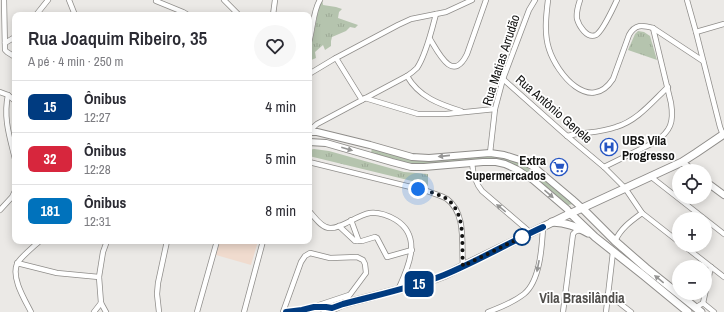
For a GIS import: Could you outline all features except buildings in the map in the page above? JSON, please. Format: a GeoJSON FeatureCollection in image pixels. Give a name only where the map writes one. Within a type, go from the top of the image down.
{"type":"FeatureCollection","features":[{"type":"Feature","properties":{"kind":"main road"},"geometry":{"type":"LineString","coordinates":[[325,312],[343,304],[424,283],[445,275],[570,213],[682,162],[724,135]]}},
{"type":"Feature","properties":{"kind":"main road"},"geometry":{"type":"LineString","coordinates":[[582,208],[615,241],[698,310]]}},
{"type":"Feature","properties":{"kind":"main road"},"geometry":{"type":"LineString","coordinates":[[570,213],[595,237],[688,312]]}},
{"type":"Feature","properties":{"kind":"main road"},"geometry":{"type":"LineString","coordinates":[[552,222],[565,223],[595,237]]}},
{"type":"Feature","properties":{"kind":"main road"},"geometry":{"type":"LineString","coordinates":[[632,267],[639,262]]}},
{"type":"Feature","properties":{"kind":"street"},"geometry":{"type":"LineString","coordinates":[[4,0],[5,50],[12,55]]}},
{"type":"Feature","properties":{"kind":"street"},"geometry":{"type":"LineString","coordinates":[[38,12],[48,0]]}},
{"type":"Feature","properties":{"kind":"street"},"geometry":{"type":"LineString","coordinates":[[70,0],[74,12]]}},
{"type":"Feature","properties":{"kind":"street"},"geometry":{"type":"LineString","coordinates":[[224,0],[236,12]]}},
{"type":"Feature","properties":{"kind":"street"},"geometry":{"type":"LineString","coordinates":[[312,31],[316,8],[320,0]]}},
{"type":"Feature","properties":{"kind":"street"},"geometry":{"type":"LineString","coordinates":[[312,72],[398,25],[411,20],[446,12],[472,0]]}},
{"type":"Feature","properties":{"kind":"street"},"geometry":{"type":"LineString","coordinates":[[430,39],[446,63],[451,66],[460,64],[467,54],[486,0]]}},
{"type":"Feature","properties":{"kind":"street","name":"Rua Matias Arrudão"},"geometry":{"type":"LineString","coordinates":[[490,153],[495,109],[503,79],[527,15],[535,0]]}},
{"type":"Feature","properties":{"kind":"street"},"geometry":{"type":"LineString","coordinates":[[548,0],[546,30],[548,45],[552,56],[563,73],[576,88],[589,93],[600,91],[610,84],[632,30],[638,27],[646,26],[653,28],[703,61]]}},
{"type":"Feature","properties":{"kind":"street"},"geometry":{"type":"LineString","coordinates":[[580,0],[577,18],[584,32],[592,36],[596,35],[602,29],[617,0]]}},
{"type":"Feature","properties":{"kind":"street"},"geometry":{"type":"LineString","coordinates":[[687,0],[720,127],[724,135]]}},
{"type":"Feature","properties":{"kind":"street"},"geometry":{"type":"LineString","coordinates":[[156,1],[183,12]]}},
{"type":"Feature","properties":{"kind":"street"},"geometry":{"type":"LineString","coordinates":[[273,12],[274,1]]}},
{"type":"Feature","properties":{"kind":"street"},"geometry":{"type":"LineString","coordinates":[[312,128],[317,124],[407,76],[416,69],[430,39],[436,14]]}},
{"type":"Feature","properties":{"kind":"street"},"geometry":{"type":"LineString","coordinates":[[696,32],[724,24]]}},
{"type":"Feature","properties":{"kind":"street"},"geometry":{"type":"LineString","coordinates":[[604,168],[655,142],[667,132],[672,121],[668,87],[653,28]]}},
{"type":"Feature","properties":{"kind":"street"},"geometry":{"type":"LineString","coordinates":[[5,44],[12,39]]}},
{"type":"Feature","properties":{"kind":"street"},"geometry":{"type":"LineString","coordinates":[[336,58],[363,99],[418,114],[439,114],[495,109]]}},
{"type":"Feature","properties":{"kind":"street"},"geometry":{"type":"LineString","coordinates":[[407,76],[414,86],[424,95],[436,102],[462,112]]}},
{"type":"Feature","properties":{"kind":"street","name":"Rua Antônio Genele"},"geometry":{"type":"LineString","coordinates":[[503,79],[604,168],[625,188],[642,213],[672,237]]}},
{"type":"Feature","properties":{"kind":"street"},"geometry":{"type":"LineString","coordinates":[[567,136],[616,128],[636,117],[668,87]]}},
{"type":"Feature","properties":{"kind":"street"},"geometry":{"type":"LineString","coordinates":[[0,92],[12,98]]}},
{"type":"Feature","properties":{"kind":"street"},"geometry":{"type":"LineString","coordinates":[[8,95],[6,104],[6,121],[12,147]]}},
{"type":"Feature","properties":{"kind":"street"},"geometry":{"type":"LineString","coordinates":[[312,131],[412,157],[428,158],[490,153],[504,155],[523,161],[540,172],[582,208]]}},
{"type":"Feature","properties":{"kind":"street"},"geometry":{"type":"LineString","coordinates":[[312,142],[326,143],[411,167],[496,162],[504,164],[518,170],[533,180],[570,213]]}},
{"type":"Feature","properties":{"kind":"street"},"geometry":{"type":"LineString","coordinates":[[367,155],[370,145]]}},
{"type":"Feature","properties":{"kind":"street"},"geometry":{"type":"LineString","coordinates":[[312,163],[427,191],[448,200],[458,213],[460,220],[463,266]]}},
{"type":"Feature","properties":{"kind":"street"},"geometry":{"type":"LineString","coordinates":[[472,163],[477,186],[484,194],[530,233]]}},
{"type":"Feature","properties":{"kind":"street"},"geometry":{"type":"LineString","coordinates":[[533,180],[540,172]]}},
{"type":"Feature","properties":{"kind":"street"},"geometry":{"type":"LineString","coordinates":[[650,176],[724,234]]}},
{"type":"Feature","properties":{"kind":"street"},"geometry":{"type":"LineString","coordinates":[[712,186],[724,195]]}},
{"type":"Feature","properties":{"kind":"street"},"geometry":{"type":"LineString","coordinates":[[0,210],[12,198]]}},
{"type":"Feature","properties":{"kind":"street"},"geometry":{"type":"LineString","coordinates":[[312,214],[326,228],[340,226],[370,213],[391,217],[400,222],[407,232],[412,244],[412,250],[409,264],[398,290]]}},
{"type":"Feature","properties":{"kind":"street"},"geometry":{"type":"LineString","coordinates":[[615,241],[617,236],[625,227],[642,213]]}},
{"type":"Feature","properties":{"kind":"street"},"geometry":{"type":"LineString","coordinates":[[351,220],[358,239],[357,241]]}},
{"type":"Feature","properties":{"kind":"street"},"geometry":{"type":"LineString","coordinates":[[340,226],[355,241],[362,241],[375,237],[377,238],[387,257],[412,250]]}},
{"type":"Feature","properties":{"kind":"street"},"geometry":{"type":"LineString","coordinates":[[488,312],[523,295],[529,289],[538,269],[543,227]]}},
{"type":"Feature","properties":{"kind":"street"},"geometry":{"type":"LineString","coordinates":[[563,312],[573,234],[576,231],[581,230]]}},
{"type":"Feature","properties":{"kind":"street"},"geometry":{"type":"LineString","coordinates":[[31,312],[22,294],[16,272],[17,263],[37,244]]}},
{"type":"Feature","properties":{"kind":"street"},"geometry":{"type":"LineString","coordinates":[[106,244],[103,252],[99,277],[101,302],[106,312]]}},
{"type":"Feature","properties":{"kind":"street"},"geometry":{"type":"LineString","coordinates":[[159,312],[157,294],[158,283],[167,244]]}},
{"type":"Feature","properties":{"kind":"street"},"geometry":{"type":"LineString","coordinates":[[197,312],[216,244]]}},
{"type":"Feature","properties":{"kind":"street"},"geometry":{"type":"LineString","coordinates":[[244,312],[262,244]]}},
{"type":"Feature","properties":{"kind":"street"},"geometry":{"type":"LineString","coordinates":[[606,312],[613,252]]}},
{"type":"Feature","properties":{"kind":"street"},"geometry":{"type":"LineString","coordinates":[[692,252],[702,260]]}},
{"type":"Feature","properties":{"kind":"street"},"geometry":{"type":"LineString","coordinates":[[283,312],[301,262],[307,254],[312,253],[333,259],[357,257],[366,264],[366,273],[343,304]]}},
{"type":"Feature","properties":{"kind":"street"},"geometry":{"type":"LineString","coordinates":[[17,263],[57,273],[99,277]]}},
{"type":"Feature","properties":{"kind":"street"},"geometry":{"type":"LineString","coordinates":[[712,268],[724,277]]}},
{"type":"Feature","properties":{"kind":"street"},"geometry":{"type":"LineString","coordinates":[[404,278],[412,286]]}},
{"type":"Feature","properties":{"kind":"street"},"geometry":{"type":"LineString","coordinates":[[353,290],[354,297],[358,300]]}},
{"type":"Feature","properties":{"kind":"street"},"geometry":{"type":"LineString","coordinates":[[608,294],[630,312]]}},
{"type":"Feature","properties":{"kind":"street"},"geometry":{"type":"LineString","coordinates":[[286,312],[314,307],[349,295]]}},
{"type":"Feature","properties":{"kind":"street"},"geometry":{"type":"LineString","coordinates":[[698,310],[704,300]]}},
{"type":"Feature","properties":{"kind":"street"},"geometry":{"type":"LineString","coordinates":[[94,312],[101,302]]}},
{"type":"Feature","properties":{"kind":"street"},"geometry":{"type":"LineString","coordinates":[[703,303],[714,312]]}},
{"type":"Feature","properties":{"kind":"street"},"geometry":{"type":"LineString","coordinates":[[314,307],[332,308]]}},
{"type":"Feature","properties":{"kind":"street"},"geometry":{"type":"LineString","coordinates":[[302,310],[311,312]]}},
{"type":"Feature","properties":{"kind":"shaded area"},"geometry":{"type":"Polygon","coordinates":[[[219,244],[257,244],[251,265],[216,255],[219,244]]]}},
{"type":"Feature","properties":{"kind":"green space"},"geometry":{"type":"Polygon","coordinates":[[[322,0],[323,5],[342,9],[339,12],[338,18],[358,25],[355,28],[350,27],[346,31],[332,37],[331,46],[325,50],[323,45],[315,52],[316,58],[312,60],[312,40],[318,8],[322,0]]]}},
{"type":"Feature","properties":{"kind":"green space"},"geometry":{"type":"Polygon","coordinates":[[[638,31],[644,32],[650,36],[657,60],[628,50],[635,34],[638,31]]]}},
{"type":"Feature","properties":{"kind":"green space"},"geometry":{"type":"Polygon","coordinates":[[[372,148],[406,158],[483,156],[501,158],[520,163],[529,169],[532,174],[504,161],[441,162],[421,164],[407,163],[371,153],[372,148]]]}},
{"type":"Feature","properties":{"kind":"green space"},"geometry":{"type":"Polygon","coordinates":[[[312,149],[329,151],[404,172],[428,174],[428,186],[312,157],[312,149]]]}},
{"type":"Feature","properties":{"kind":"green space"},"geometry":{"type":"Polygon","coordinates":[[[541,177],[573,204],[568,205],[561,201],[537,180],[541,177]]]}},
{"type":"Feature","properties":{"kind":"bus line","name":"15"},"geometry":{"type":"LineString","coordinates":[[286,312],[314,307],[332,308],[424,283],[445,275],[543,227]]}},
{"type":"Feature","properties":{"kind":"place","name":"UBS Vila Progresso"},"geometry":{"type":"Point","coordinates":[609,147]}},
{"type":"Feature","properties":{"kind":"place","name":"Extra Supermercados"},"geometry":{"type":"Point","coordinates":[559,167]}},
{"type":"Feature","properties":{"kind":"district","name":"Vila Brasilândia"},"geometry":{"type":"Point","coordinates":[582,298]}},
{"type":"Feature","properties":{"kind":"route"},"geometry":{"type":"LineString","coordinates":[[418,189],[444,197],[458,213],[462,235],[463,266],[522,237]]}}]}
